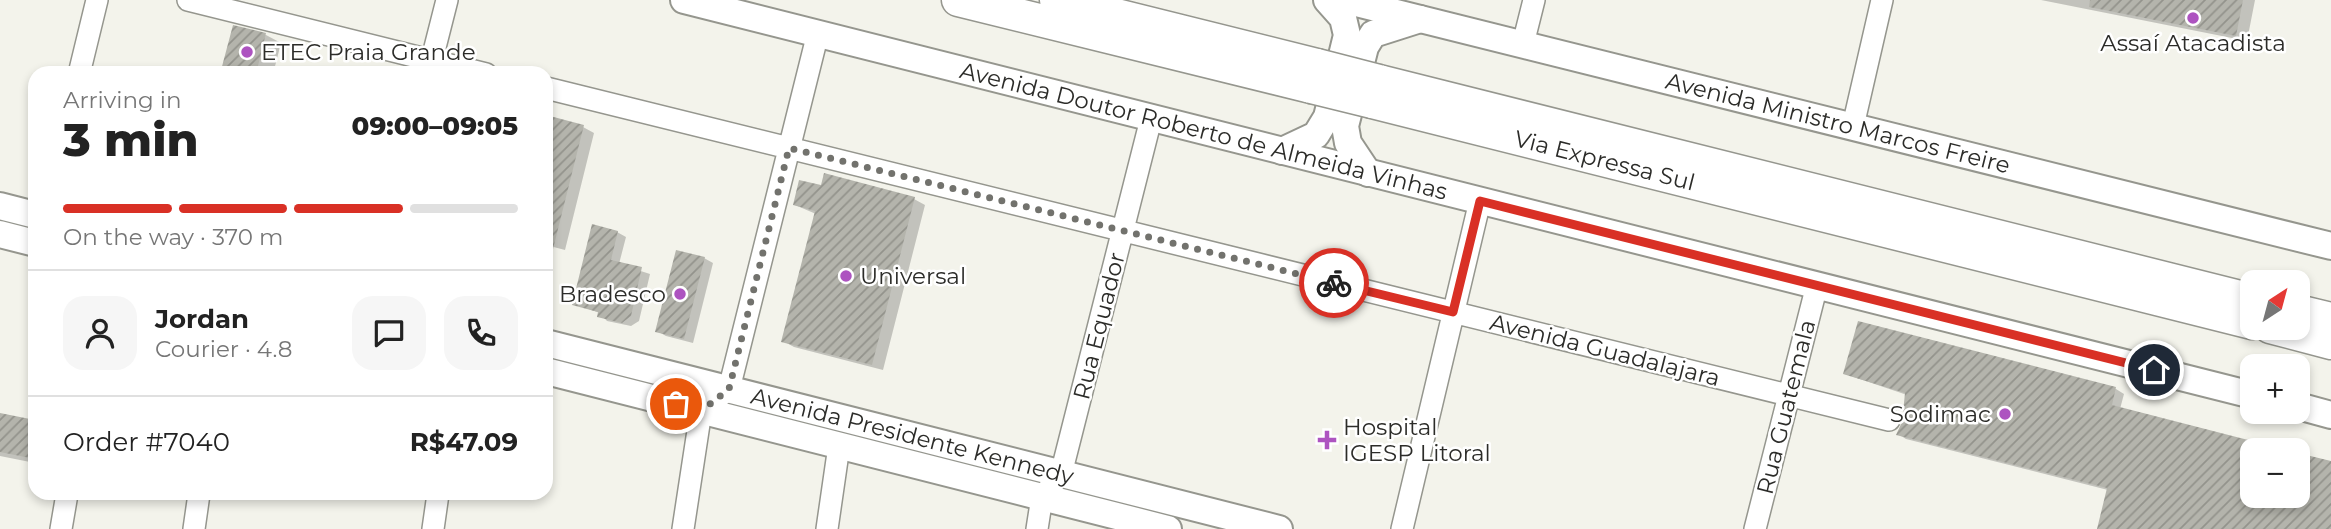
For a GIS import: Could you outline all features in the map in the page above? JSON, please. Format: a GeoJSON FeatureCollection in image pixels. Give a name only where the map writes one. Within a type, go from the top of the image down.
{"type":"FeatureCollection","features":[{"type":"Feature","properties":{"kind":"highway","name":"Via Expressa Sul"},"geometry":{"type":"LineString","coordinates":[[958,0],[1376,91],[2240,314]]}},
{"type":"Feature","properties":{"kind":"highway","name":"Via Expressa Sul"},"geometry":{"type":"LineString","coordinates":[[1056,0],[1314,76]]}},
{"type":"Feature","properties":{"kind":"highway"},"geometry":{"type":"LineString","coordinates":[[2310,314],[2331,319]]}},
{"type":"Feature","properties":{"kind":"highway","name":"Via Expressa Sul"},"geometry":{"type":"LineString","coordinates":[[2310,336],[2331,343]]}},
{"type":"Feature","properties":{"kind":"main road","name":"Avenida Doutor Roberto de Almeida Vinhas"},"geometry":{"type":"LineString","coordinates":[[684,0],[2240,392]]}},
{"type":"Feature","properties":{"kind":"main road"},"geometry":{"type":"LineString","coordinates":[[1282,151],[1316,135],[1327,117],[1347,35],[1343,18],[1327,0]]}},
{"type":"Feature","properties":{"kind":"main road","name":"Avenida Ministro Marcos Freire"},"geometry":{"type":"LineString","coordinates":[[1344,0],[2331,246]]}},
{"type":"Feature","properties":{"kind":"main road"},"geometry":{"type":"LineString","coordinates":[[1368,173],[1348,143],[1345,126],[1365,47],[1373,34],[1420,19]]}},
{"type":"Feature","properties":{"kind":"main road"},"geometry":{"type":"LineString","coordinates":[[0,206],[28,213]]}},
{"type":"Feature","properties":{"kind":"main road"},"geometry":{"type":"LineString","coordinates":[[0,234],[28,241]]}},
{"type":"Feature","properties":{"kind":"main road","name":"Avenida Presidente Kennedy"},"geometry":{"type":"LineString","coordinates":[[553,345],[1279,529]]}},
{"type":"Feature","properties":{"kind":"main road","name":"Avenida Presidente Kennedy"},"geometry":{"type":"LineString","coordinates":[[553,373],[1168,529]]}},
{"type":"Feature","properties":{"kind":"main road"},"geometry":{"type":"LineString","coordinates":[[2310,409],[2331,415]]}},
{"type":"Feature","properties":{"kind":"street"},"geometry":{"type":"LineString","coordinates":[[81,66],[97,0]]}},
{"type":"Feature","properties":{"kind":"street"},"geometry":{"type":"LineString","coordinates":[[188,0],[426,66]]}},
{"type":"Feature","properties":{"kind":"street"},"geometry":{"type":"LineString","coordinates":[[430,66],[447,0]]}},
{"type":"Feature","properties":{"kind":"street"},"geometry":{"type":"LineString","coordinates":[[1523,44],[1534,0]]}},
{"type":"Feature","properties":{"kind":"street"},"geometry":{"type":"LineString","coordinates":[[1853,126],[1882,0]]}},
{"type":"Feature","properties":{"kind":"street"},"geometry":{"type":"LineString","coordinates":[[683,529],[701,411],[729,389],[818,33]]}},
{"type":"Feature","properties":{"kind":"street","name":"Avenida Guadalajara"},"geometry":{"type":"LineString","coordinates":[[553,90],[1889,420]]}},
{"type":"Feature","properties":{"kind":"street","name":"Rua Equador"},"geometry":{"type":"LineString","coordinates":[[1042,497],[1061,474],[1152,119]]}},
{"type":"Feature","properties":{"kind":"street"},"geometry":{"type":"LineString","coordinates":[[1402,529],[1480,201]]}},
{"type":"Feature","properties":{"kind":"street","name":"Rua Guatemala"},"geometry":{"type":"LineString","coordinates":[[1755,529],[1816,285]]}},
{"type":"Feature","properties":{"kind":"street"},"geometry":{"type":"LineString","coordinates":[[827,529],[839,446]]}},
{"type":"Feature","properties":{"kind":"street"},"geometry":{"type":"LineString","coordinates":[[1037,529],[1042,497]]}},
{"type":"Feature","properties":{"kind":"street"},"geometry":{"type":"LineString","coordinates":[[61,529],[66,500]]}},
{"type":"Feature","properties":{"kind":"street"},"geometry":{"type":"LineString","coordinates":[[194,529],[198,500]]}},
{"type":"Feature","properties":{"kind":"street"},"geometry":{"type":"LineString","coordinates":[[433,529],[437,500]]}},
{"type":"Feature","properties":{"kind":"building","name":"Assaí Atacadista"},"geometry":{"type":"Polygon","coordinates":[[[2090,0],[2243,0],[2236,36],[2089,7],[2090,0]]]}},
{"type":"Feature","properties":{"kind":"building"},"geometry":{"type":"Polygon","coordinates":[[[233,25],[266,33],[258,66],[222,66],[233,25]]]}},
{"type":"Feature","properties":{"kind":"building"},"geometry":{"type":"Polygon","coordinates":[[[553,117],[584,125],[553,249],[553,117]]]}},
{"type":"Feature","properties":{"kind":"building","name":"Universal"},"geometry":{"type":"Polygon","coordinates":[[[824,173],[915,197],[872,365],[781,342],[815,211],[793,205],[799,180],[821,185],[824,173]]]}},
{"type":"Feature","properties":{"kind":"building"},"geometry":{"type":"Polygon","coordinates":[[[592,224],[618,231],[611,260],[642,267],[631,316],[622,323],[597,317],[598,312],[572,305],[592,224]]]}},
{"type":"Feature","properties":{"kind":"building","name":"Bradesco"},"geometry":{"type":"Polygon","coordinates":[[[676,250],[705,257],[684,339],[655,332],[676,250]]]}},
{"type":"Feature","properties":{"kind":"building"},"geometry":{"type":"Polygon","coordinates":[[[1858,321],[2116,387],[2112,405],[2240,438],[2240,508],[2310,508],[2310,456],[2331,461],[2331,529],[2097,529],[2107,488],[1896,435],[1902,422],[1905,393],[1843,374],[1858,321]]]}},
{"type":"Feature","properties":{"kind":"building"},"geometry":{"type":"Polygon","coordinates":[[[0,413],[28,419],[28,458],[0,452],[0,413]]]}},
{"type":"Feature","properties":{"kind":"way so far"},"geometry":{"type":"LineString","coordinates":[[676,404],[701,411],[729,389],[789,148],[1334,283]]}},
{"type":"Feature","properties":{"kind":"place","name":"Assaí Atacadista"},"geometry":{"type":"Point","coordinates":[2193,18]}},
{"type":"Feature","properties":{"kind":"place","name":"ETEC Praia Grande"},"geometry":{"type":"Point","coordinates":[247,52]}},
{"type":"Feature","properties":{"kind":"place","name":"Universal"},"geometry":{"type":"Point","coordinates":[846,276]}},
{"type":"Feature","properties":{"kind":"place","name":"Bradesco"},"geometry":{"type":"Point","coordinates":[680,294]}},
{"type":"Feature","properties":{"kind":"place","name":"Sodimac"},"geometry":{"type":"Point","coordinates":[2005,414]}},
{"type":"Feature","properties":{"kind":"place","name":"Hospital IGESP Litoral"},"geometry":{"type":"Point","coordinates":[1327,440]}},
{"type":"Feature","properties":{"kind":"route"},"geometry":{"type":"LineString","coordinates":[[1334,283],[1453,312],[1480,201],[2154,370]]}}]}
